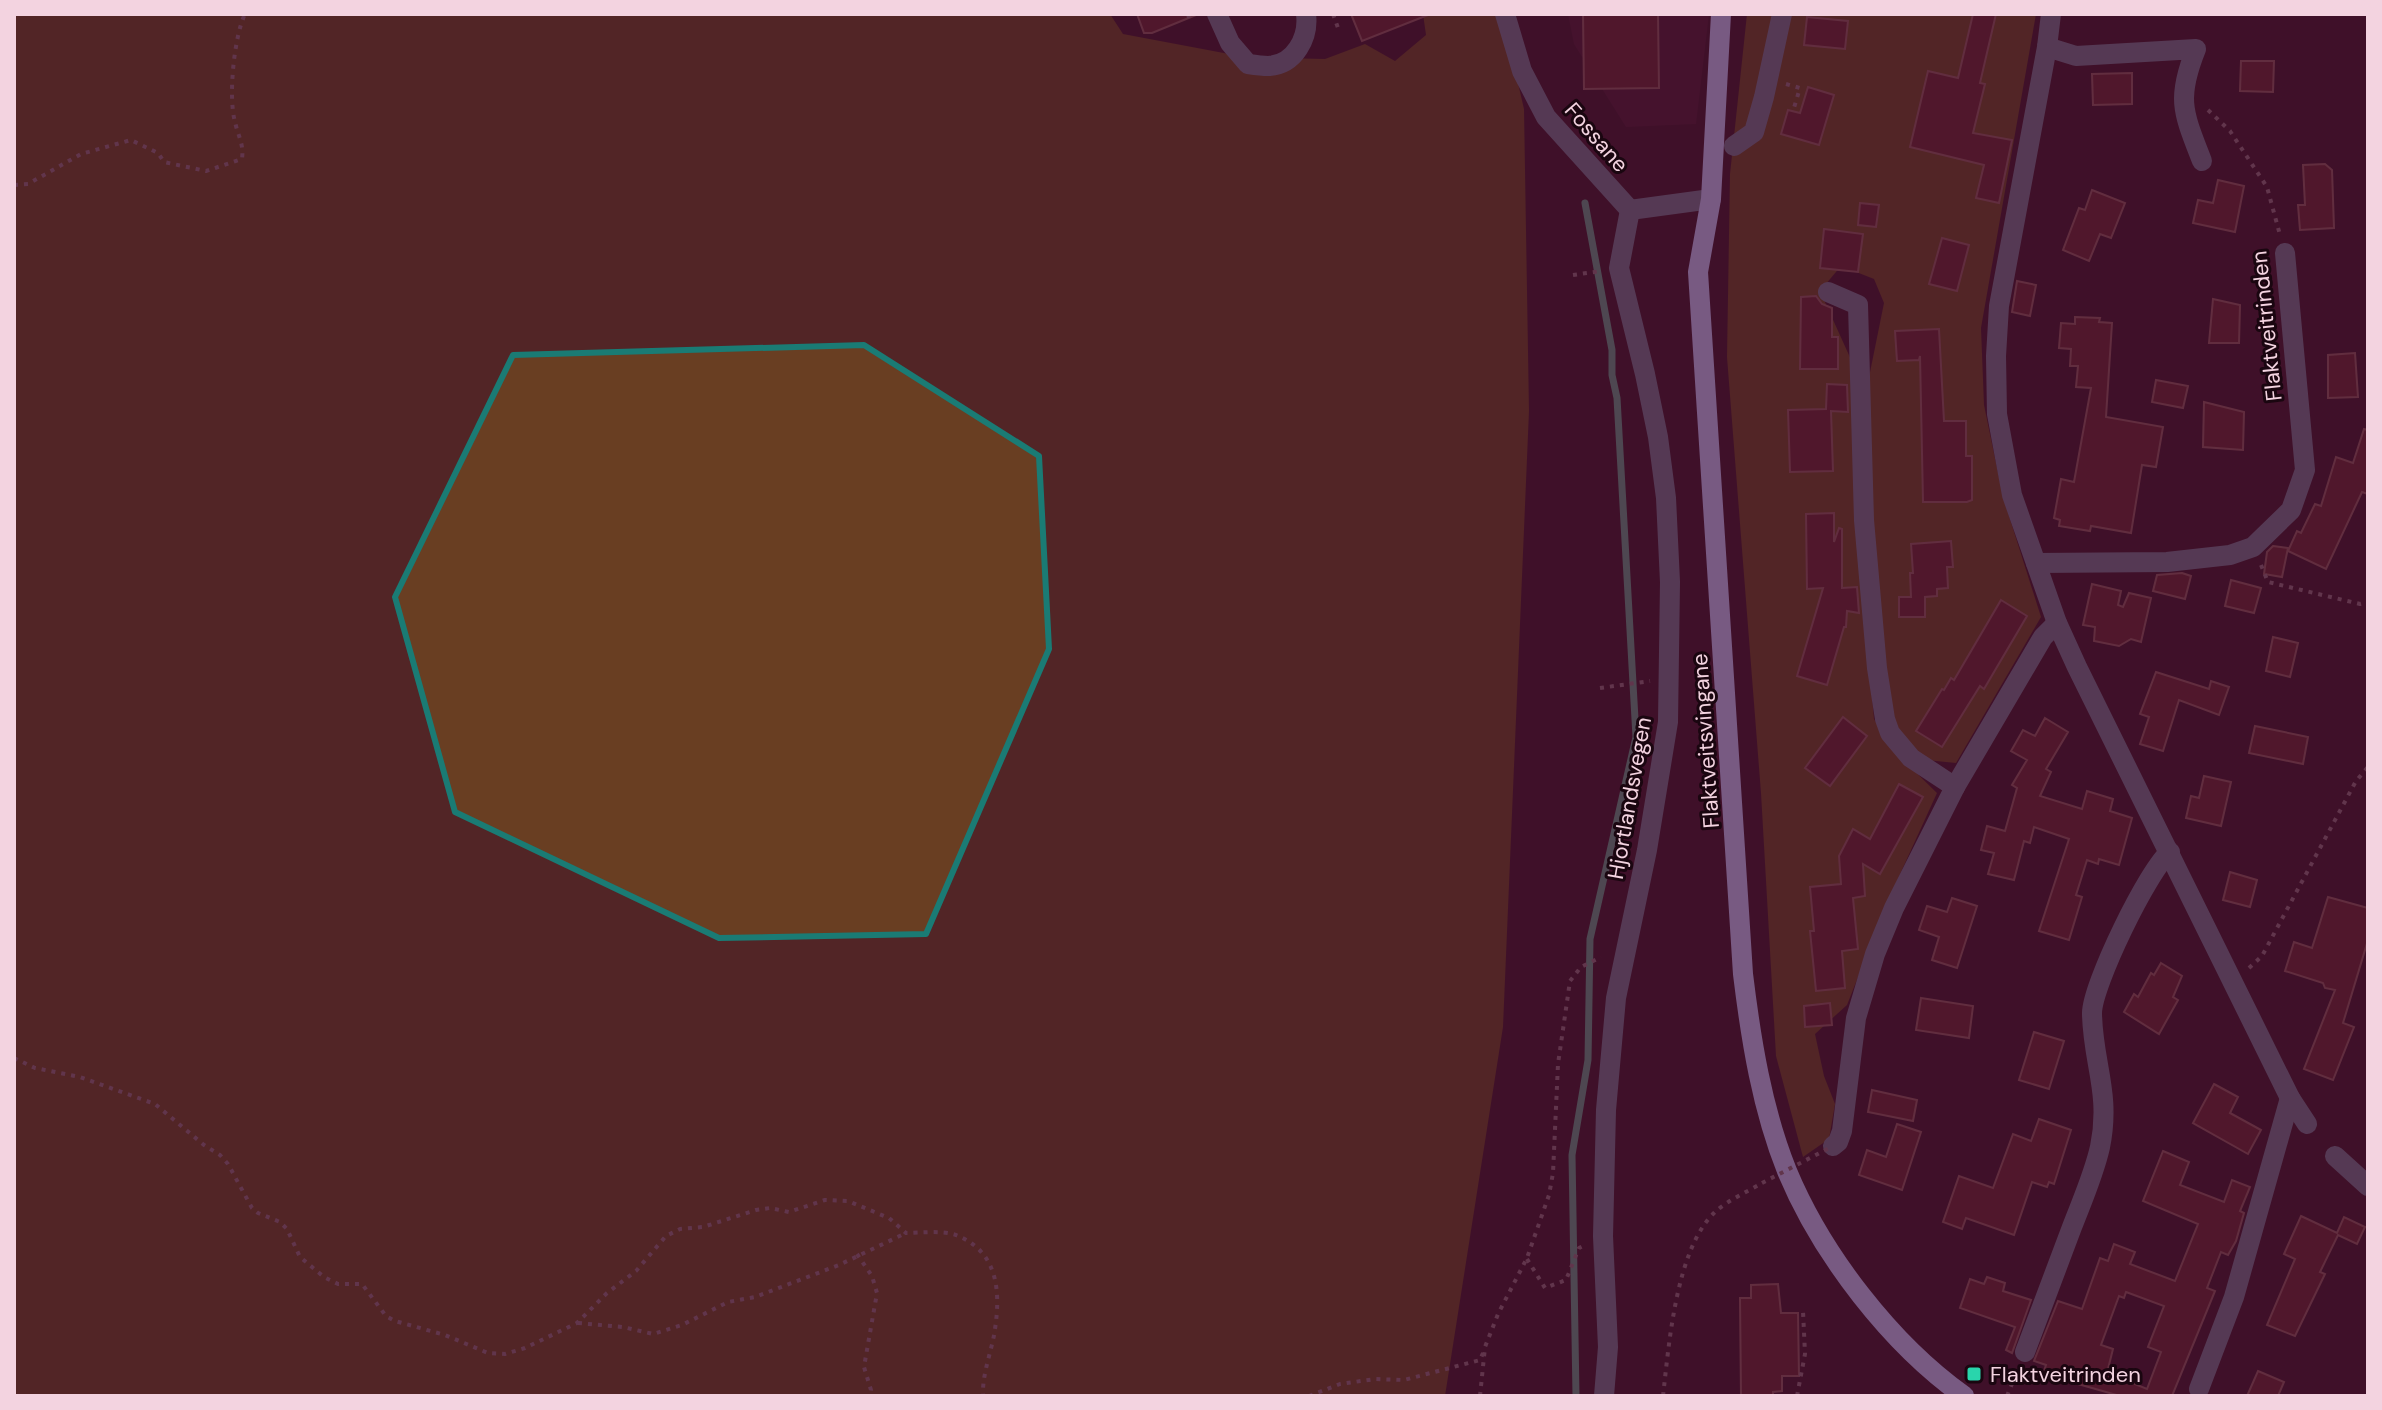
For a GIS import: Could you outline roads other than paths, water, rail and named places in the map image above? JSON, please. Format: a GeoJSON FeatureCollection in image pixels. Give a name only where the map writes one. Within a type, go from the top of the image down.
{"type":"FeatureCollection","features":[{"type":"Feature","properties":{"kind":"main road","name":"Flaktveitsvingane"},"geometry":{"type":"LineString","coordinates":[[1721,14],[1711,199],[1698,272],[1743,974],[1750,1037],[1787,1171],[1809,1213],[1847,1276],[1888,1330],[1932,1373],[1964,1396]]}},
{"type":"Feature","properties":{"kind":"street"},"geometry":{"type":"LineString","coordinates":[[1217,14],[1230,43],[1248,64],[1271,66],[1296,54],[1308,30],[1306,14]]}},
{"type":"Feature","properties":{"kind":"street","name":"Fossane"},"geometry":{"type":"LineString","coordinates":[[1505,14],[1522,71],[1546,117],[1630,210]]}},
{"type":"Feature","properties":{"kind":"street"},"geometry":{"type":"LineString","coordinates":[[1734,146],[1754,132],[1782,14]]}},
{"type":"Feature","properties":{"kind":"street"},"geometry":{"type":"LineString","coordinates":[[2051,14],[1999,306],[1997,414],[2012,495],[2057,623],[2290,1098],[2307,1124]]}},
{"type":"Feature","properties":{"kind":"street"},"geometry":{"type":"LineString","coordinates":[[2047,47],[2076,56],[2196,49],[2183,86],[2188,126],[2202,161]]}},
{"type":"Feature","properties":{"kind":"street"},"geometry":{"type":"LineString","coordinates":[[1630,210],[1711,199]]}},
{"type":"Feature","properties":{"kind":"street","name":"Hjortlandsvegen"},"geometry":{"type":"LineString","coordinates":[[1604,1396],[1608,1347],[1603,1236],[1606,1110],[1616,998],[1647,850],[1668,722],[1670,582],[1664,483],[1645,374],[1619,268],[1630,210]]}},
{"type":"Feature","properties":{"kind":"street","name":"Flaktveitrinden"},"geometry":{"type":"LineString","coordinates":[[2036,563],[2167,562],[2230,555],[2253,547],[2291,510],[2305,470],[2285,253]]}},
{"type":"Feature","properties":{"kind":"street"},"geometry":{"type":"LineString","coordinates":[[1828,292],[1858,305],[1864,520],[1877,668],[1885,719],[1890,733],[1911,758],[1955,787]]}},
{"type":"Feature","properties":{"kind":"street"},"geometry":{"type":"LineString","coordinates":[[1833,1146],[1842,1131],[1862,991],[1894,908],[1955,787],[2043,637],[2057,623]]}},
{"type":"Feature","properties":{"kind":"street"},"geometry":{"type":"LineString","coordinates":[[2025,1352],[2089,1181],[2101,1139],[2104,1092],[2093,1029],[2093,997],[2137,901],[2163,857],[2170,852]]}},
{"type":"Feature","properties":{"kind":"street"},"geometry":{"type":"LineString","coordinates":[[2199,1389],[2234,1297],[2290,1098]]}},
{"type":"Feature","properties":{"kind":"street"},"geometry":{"type":"LineString","coordinates":[[2335,1156],[2368,1186]]}},
{"type":"Feature","properties":{"kind":"waterway"},"geometry":{"type":"LineString","coordinates":[[1576,1396],[1572,1155],[1588,1060],[1590,939],[1636,737],[1617,398],[1612,375],[1612,350],[1585,203]]}},
{"type":"Feature","properties":{"kind":"place","name":"Flaktveitrinden"},"geometry":{"type":"Point","coordinates":[1974,1374]}}]}
